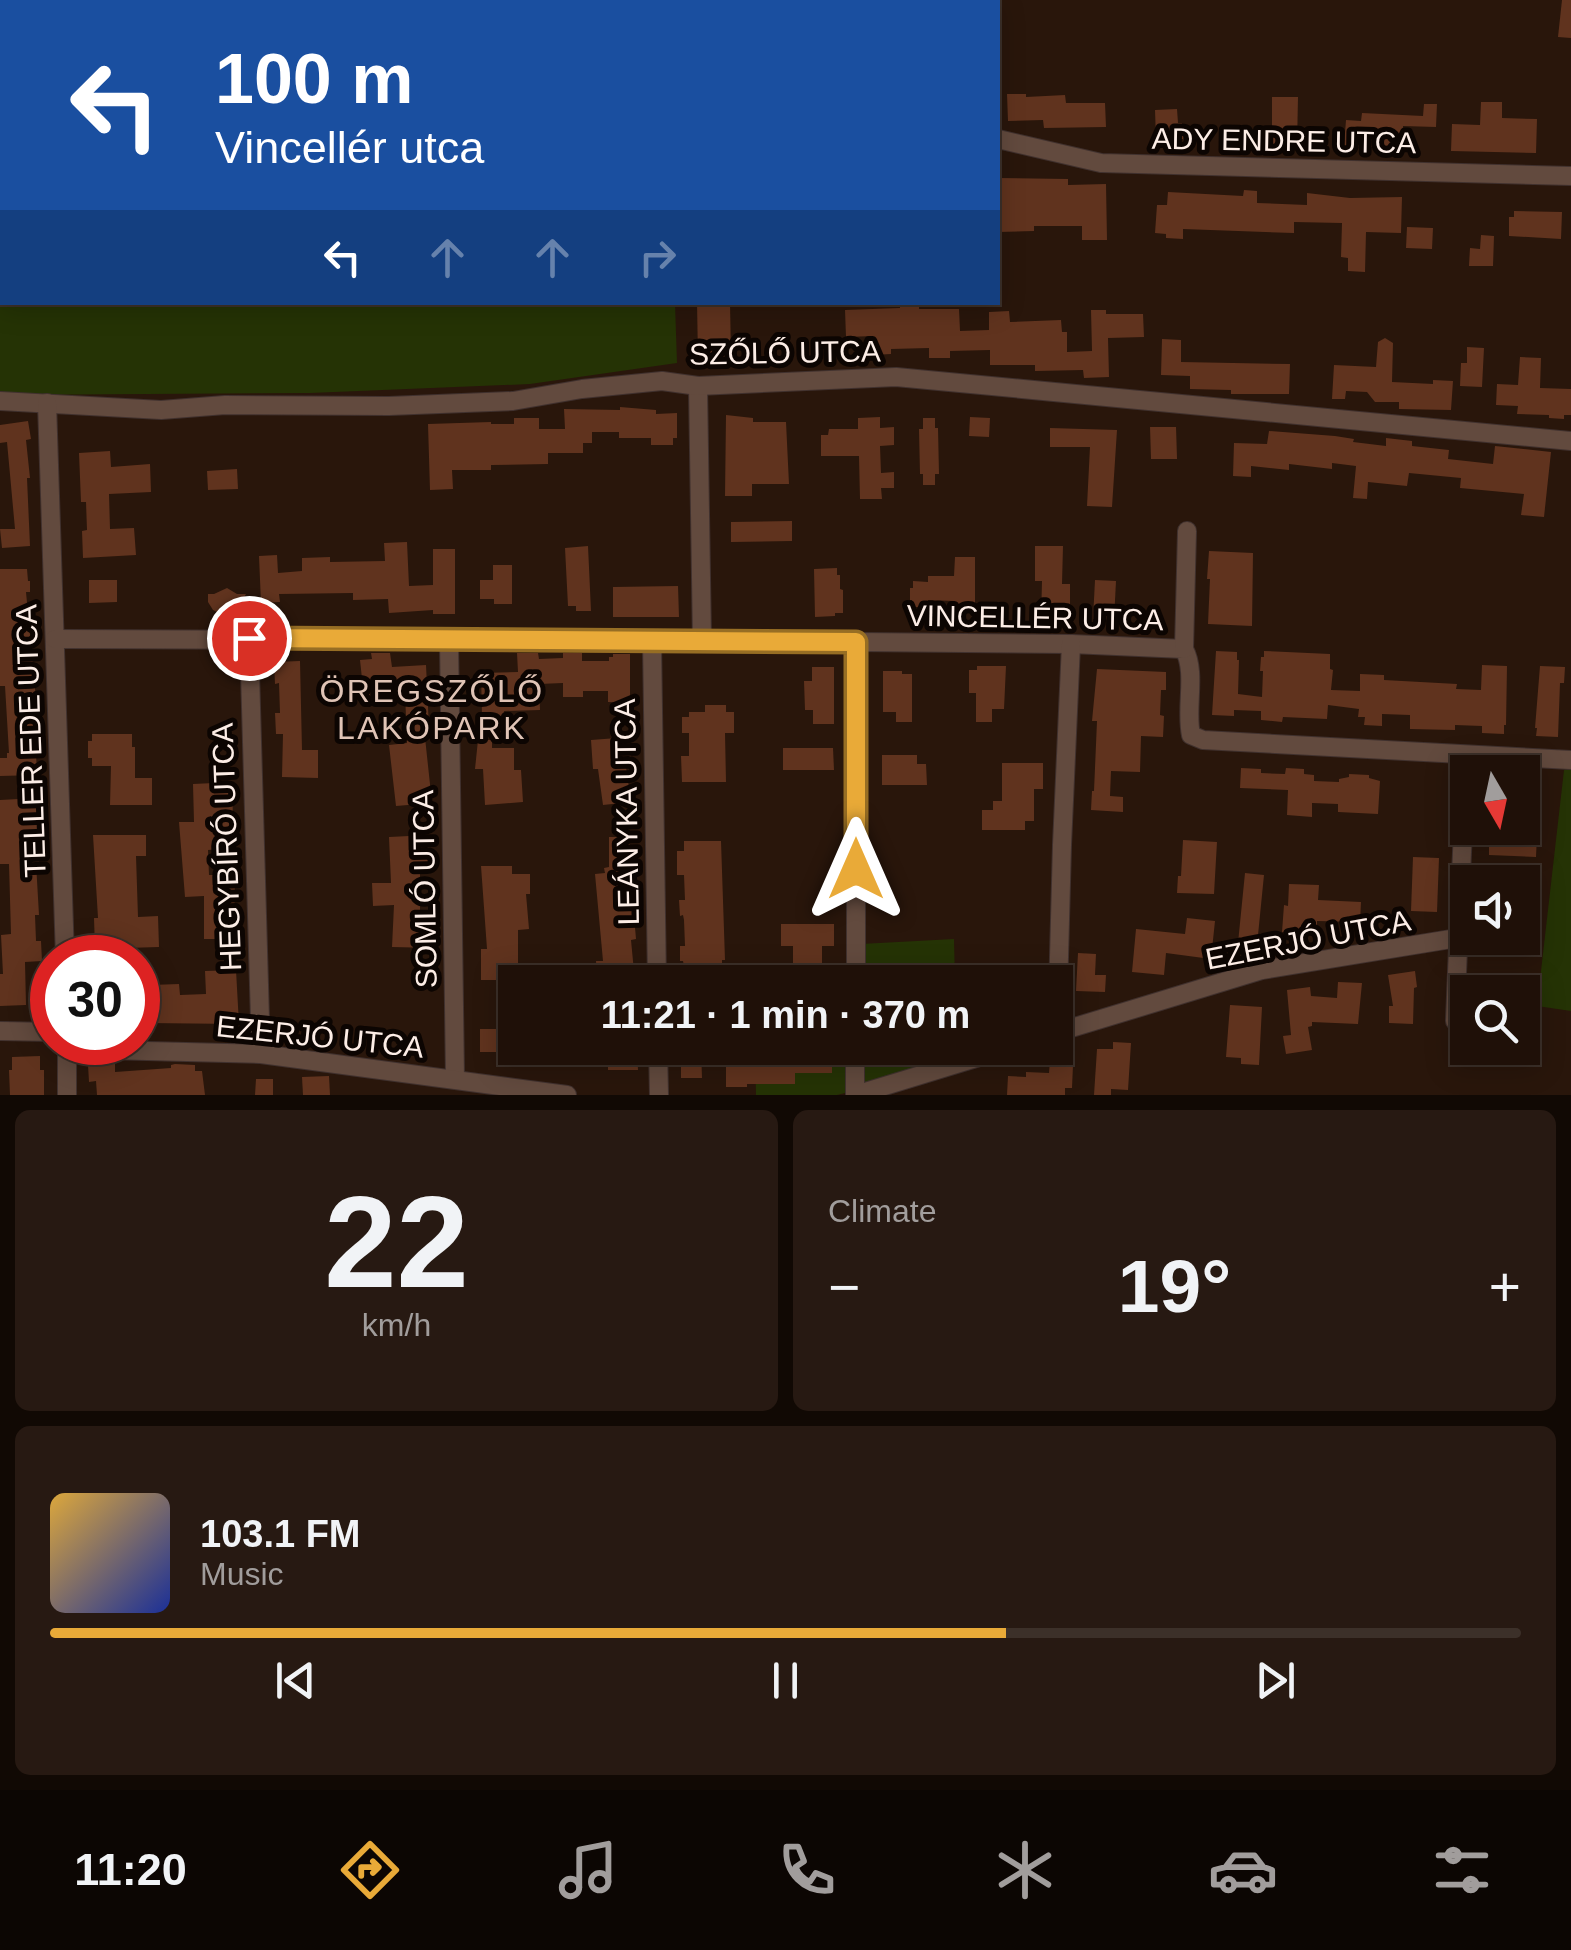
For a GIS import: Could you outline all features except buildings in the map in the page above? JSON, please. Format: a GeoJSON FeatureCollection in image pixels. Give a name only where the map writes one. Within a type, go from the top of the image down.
{"type":"FeatureCollection","features":[{"type":"Feature","properties":{"kind":"street","name":"ADY ENDRE UTCA"},"geometry":{"type":"LineString","coordinates":[[1000,139],[1101,164],[1571,176]]}},
{"type":"Feature","properties":{"kind":"street","name":"SZŐLŐ UTCA"},"geometry":{"type":"LineString","coordinates":[[0,401],[161,410],[225,405],[389,406],[512,401],[582,388],[662,381],[698,386],[896,377],[1571,441]]}},
{"type":"Feature","properties":{"kind":"street"},"geometry":{"type":"LineString","coordinates":[[698,386],[702,641]]}},
{"type":"Feature","properties":{"kind":"street","name":"TELLER EDE UTCA"},"geometry":{"type":"LineString","coordinates":[[47,403],[64,935]]}},
{"type":"Feature","properties":{"kind":"street"},"geometry":{"type":"LineString","coordinates":[[1184,649],[1187,531]]}},
{"type":"Feature","properties":{"kind":"street","name":"VINCELLÉR UTCA"},"geometry":{"type":"LineString","coordinates":[[56,638],[1071,644],[1184,649],[1189,659],[1191,736],[1203,740],[1450,755]]}},
{"type":"Feature","properties":{"kind":"street","name":"HEGYBÍRÓ UTCA"},"geometry":{"type":"LineString","coordinates":[[249,638],[261,1054]]}},
{"type":"Feature","properties":{"kind":"street","name":"SOMLÓ UTCA"},"geometry":{"type":"LineString","coordinates":[[450,640],[454,1078]]}},
{"type":"Feature","properties":{"kind":"street","name":"LEÁNYKA UTCA"},"geometry":{"type":"LineString","coordinates":[[652,642],[657,965]]}},
{"type":"Feature","properties":{"kind":"street"},"geometry":{"type":"LineString","coordinates":[[856,642],[856,965]]}},
{"type":"Feature","properties":{"kind":"street"},"geometry":{"type":"LineString","coordinates":[[1058,965],[1071,644]]}},
{"type":"Feature","properties":{"kind":"street","name":"VINCELLÉR UTCA"},"geometry":{"type":"LineString","coordinates":[[1540,759],[1571,760]]}},
{"type":"Feature","properties":{"kind":"street","name":"EZERJÓ UTCA"},"geometry":{"type":"LineString","coordinates":[[1073,1027],[1262,970],[1450,939]]}},
{"type":"Feature","properties":{"kind":"street"},"geometry":{"type":"LineString","coordinates":[[0,1031],[30,1032]]}},
{"type":"Feature","properties":{"kind":"street","name":"EZERJÓ UTCA"},"geometry":{"type":"LineString","coordinates":[[160,1050],[261,1054],[567,1095]]}},
{"type":"Feature","properties":{"kind":"street"},"geometry":{"type":"LineString","coordinates":[[67,1065],[67,1095]]}},
{"type":"Feature","properties":{"kind":"street"},"geometry":{"type":"LineString","coordinates":[[658,1065],[659,1095]]}},
{"type":"Feature","properties":{"kind":"street"},"geometry":{"type":"LineString","coordinates":[[856,1065],[855,1095],[953,1065]]}},
{"type":"Feature","properties":{"kind":"green space"},"geometry":{"type":"Polygon","coordinates":[[[0,305],[675,305],[677,363],[530,384],[310,393],[0,395],[0,305]]]}},
{"type":"Feature","properties":{"kind":"green space"},"geometry":{"type":"Polygon","coordinates":[[[1571,769],[1571,1011],[1540,1006],[1564,770],[1571,769]]]}},
{"type":"Feature","properties":{"kind":"green space"},"geometry":{"type":"Polygon","coordinates":[[[954,939],[955,965],[860,965],[861,944],[954,939]]]}},
{"type":"Feature","properties":{"kind":"green space"},"geometry":{"type":"Polygon","coordinates":[[[755,1065],[849,1065],[849,1092],[756,1095],[755,1065]]]}},
{"type":"Feature","properties":{"kind":"green space"},"geometry":{"type":"Polygon","coordinates":[[[860,1065],[929,1065],[860,1088],[860,1065]]]}},
{"type":"Feature","properties":{"kind":"district","name":"ÖREGSZŐLŐ LAKÓPARK"},"geometry":{"type":"Point","coordinates":[432,710]}},
{"type":"Feature","properties":{"kind":"route"},"geometry":{"type":"LineString","coordinates":[[249,638],[856,642],[856,869]]}}]}
